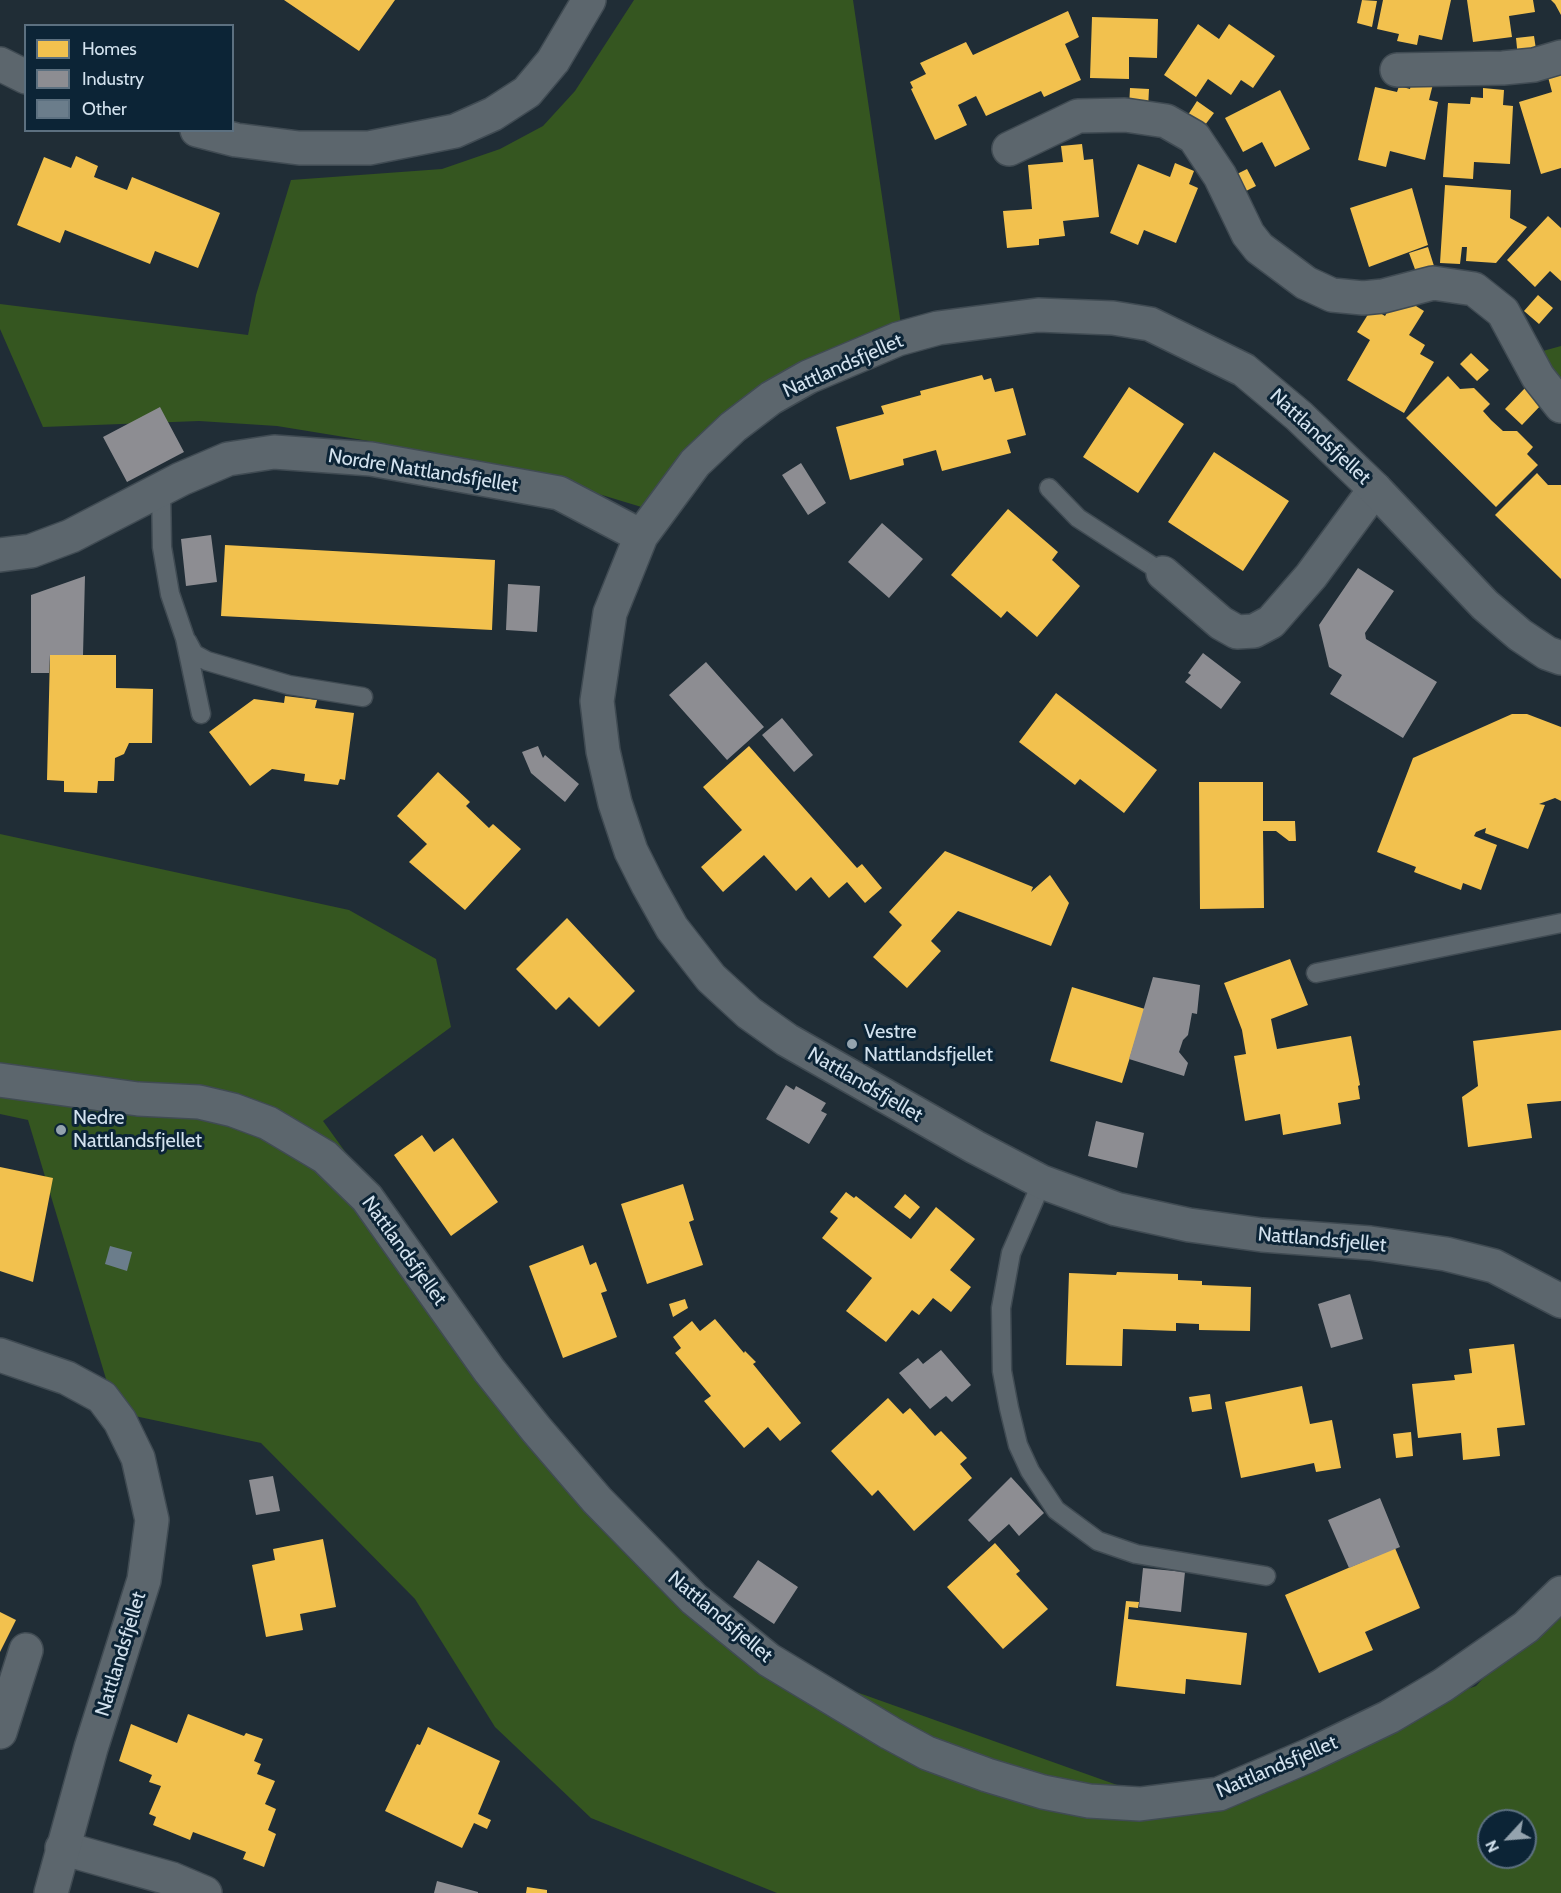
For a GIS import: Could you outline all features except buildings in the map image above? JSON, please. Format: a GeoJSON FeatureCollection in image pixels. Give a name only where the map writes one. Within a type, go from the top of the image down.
{"type":"FeatureCollection","features":[{"type":"Feature","properties":{"kind":"street"},"geometry":{"type":"LineString","coordinates":[[204,132],[237,140],[322,148],[369,148],[421,140],[454,131],[493,114],[527,92],[553,61],[589,0]]}},
{"type":"Feature","properties":{"kind":"street"},"geometry":{"type":"LineString","coordinates":[[1397,70],[1503,68],[1534,65],[1561,57]]}},
{"type":"Feature","properties":{"kind":"street"},"geometry":{"type":"LineString","coordinates":[[0,64],[24,76]]}},
{"type":"Feature","properties":{"kind":"street"},"geometry":{"type":"LineString","coordinates":[[1009,148],[1078,116],[1125,115],[1166,121],[1194,137],[1220,176],[1248,234],[1258,248],[1306,283],[1332,294],[1363,298],[1383,297],[1434,283],[1474,289],[1503,312],[1538,377],[1561,406]]}},
{"type":"Feature","properties":{"kind":"street","name":"Nattlandsfjellet"},"geometry":{"type":"LineString","coordinates":[[1561,658],[1547,653],[1520,635],[1485,605],[1375,489],[1271,391],[1244,370],[1214,352],[1150,324],[1113,318],[1038,315],[938,328],[898,339],[808,377],[771,398],[725,434],[690,470],[640,536],[610,613],[597,701],[603,751],[625,832],[640,868],[672,928],[711,978],[749,1013],[787,1040],[965,1142],[1042,1182],[1116,1209],[1189,1225],[1262,1235],[1370,1243],[1446,1254],[1494,1266],[1561,1301]]}},
{"type":"Feature","properties":{"kind":"street","name":"Nordre Nattlandsfjellet"},"geometry":{"type":"LineString","coordinates":[[0,555],[31,551],[71,536],[228,459],[274,452],[370,459],[559,493],[640,536]]}},
{"type":"Feature","properties":{"kind":"street","name":"Nattlandsfjellet"},"geometry":{"type":"LineString","coordinates":[[1163,573],[1221,623],[1237,633],[1254,631],[1271,622],[1311,576],[1375,489]]}},
{"type":"Feature","properties":{"kind":"street","name":"Nattlandsfjellet"},"geometry":{"type":"LineString","coordinates":[[0,1080],[138,1099],[199,1102],[234,1110],[268,1123],[325,1157],[367,1198],[489,1370],[536,1429],[597,1500],[693,1599],[769,1660],[861,1716],[927,1753],[987,1775],[1043,1792],[1089,1801],[1140,1804],[1219,1794],[1310,1755],[1389,1717],[1443,1685],[1526,1628],[1561,1593]]}},
{"type":"Feature","properties":{"kind":"street","name":"Nattlandsfjellet"},"geometry":{"type":"LineString","coordinates":[[0,1355],[67,1378],[102,1397],[120,1421],[138,1458],[152,1520],[144,1580],[62,1848],[51,1893]]}},
{"type":"Feature","properties":{"kind":"street"},"geometry":{"type":"LineString","coordinates":[[0,1732],[26,1650]]}},
{"type":"Feature","properties":{"kind":"street"},"geometry":{"type":"LineString","coordinates":[[62,1848],[172,1879],[205,1893]]}},
{"type":"Feature","properties":{"kind":"lane","name":"Nattlandsfjellet"},"geometry":{"type":"LineString","coordinates":[[1049,488],[1078,518],[1163,573]]}},
{"type":"Feature","properties":{"kind":"lane"},"geometry":{"type":"LineString","coordinates":[[161,490],[162,547],[170,594],[185,638],[201,714]]}},
{"type":"Feature","properties":{"kind":"lane"},"geometry":{"type":"LineString","coordinates":[[185,638],[194,654],[207,661],[289,685],[363,698]]}},
{"type":"Feature","properties":{"kind":"lane"},"geometry":{"type":"LineString","coordinates":[[1316,972],[1561,923]]}},
{"type":"Feature","properties":{"kind":"lane"},"geometry":{"type":"LineString","coordinates":[[1042,1182],[1011,1253],[1001,1308],[1002,1371],[1018,1445],[1030,1471],[1056,1510],[1098,1542],[1136,1554],[1266,1576]]}},
{"type":"Feature","properties":{"kind":"green space"},"geometry":{"type":"Polygon","coordinates":[[[634,0],[853,0],[901,325],[817,363],[648,509],[569,485],[369,441],[277,426],[199,421],[43,427],[0,329],[0,304],[248,335],[256,295],[291,180],[442,169],[500,149],[543,126],[575,91],[634,0]]]}},
{"type":"Feature","properties":{"kind":"green space"},"geometry":{"type":"Polygon","coordinates":[[[1561,346],[1561,399],[1532,354],[1561,346]]]}},
{"type":"Feature","properties":{"kind":"green space"},"geometry":{"type":"Polygon","coordinates":[[[0,834],[349,910],[436,959],[451,1027],[323,1121],[521,1396],[758,1657],[1134,1791],[1160,1796],[1476,1686],[1561,1596],[1561,1893],[777,1893],[591,1818],[495,1727],[415,1599],[261,1443],[116,1412],[28,1120],[0,1114],[0,834]]]}},
{"type":"Feature","properties":{"kind":"place","name":"Vestre Nattlandsfjellet"},"geometry":{"type":"Point","coordinates":[852,1044]}},
{"type":"Feature","properties":{"kind":"place","name":"Nedre Nattlandsfjellet"},"geometry":{"type":"Point","coordinates":[61,1130]}}]}
